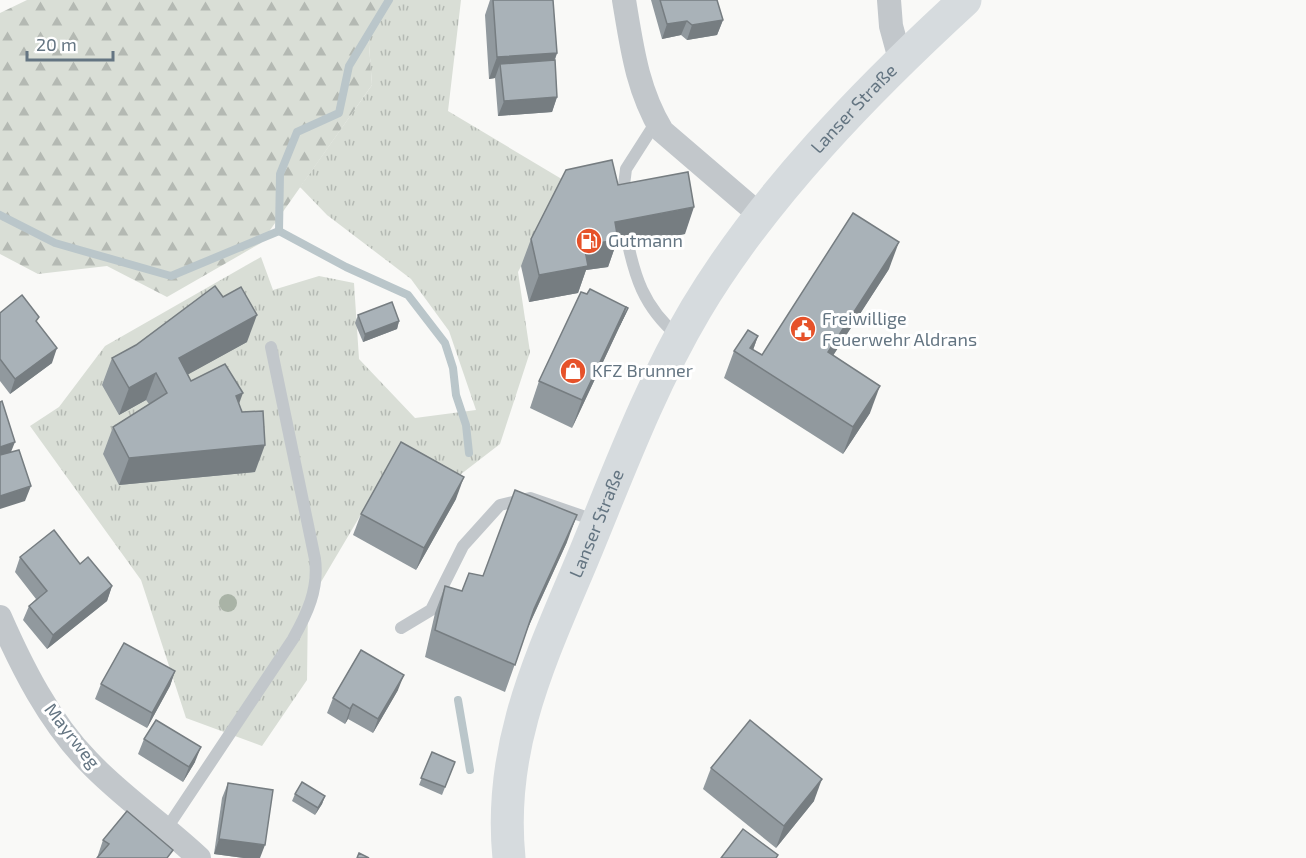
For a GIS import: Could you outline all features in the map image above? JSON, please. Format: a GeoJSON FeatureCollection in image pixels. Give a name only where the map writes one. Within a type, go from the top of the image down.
{"type":"FeatureCollection","features":[{"type":"Feature","properties":{"kind":"main road","name":"Lanser Straße"},"geometry":{"type":"LineString","coordinates":[[509,858],[507,790],[515,737],[534,673],[650,398],[680,338],[719,272],[761,216],[900,59],[965,0]]}},
{"type":"Feature","properties":{"kind":"street"},"geometry":{"type":"LineString","coordinates":[[624,0],[638,81],[656,122],[682,152],[761,216]]}},
{"type":"Feature","properties":{"kind":"street","name":"Lanser Straße"},"geometry":{"type":"LineString","coordinates":[[889,0],[891,26],[900,59]]}},
{"type":"Feature","properties":{"kind":"street","name":"Mayrweg"},"geometry":{"type":"LineString","coordinates":[[0,616],[20,662],[51,712],[87,760],[136,806],[167,828],[199,858]]}},
{"type":"Feature","properties":{"kind":"lane"},"geometry":{"type":"LineString","coordinates":[[656,122],[626,170],[623,214],[632,265],[641,291],[662,323],[680,338]]}},
{"type":"Feature","properties":{"kind":"lane"},"geometry":{"type":"LineString","coordinates":[[167,828],[292,639],[305,616],[315,589],[315,559],[271,347]]}},
{"type":"Feature","properties":{"kind":"lane"},"geometry":{"type":"LineString","coordinates":[[401,628],[431,610],[463,546],[500,505],[530,498],[598,521]]}},
{"type":"Feature","properties":{"kind":"green space"},"geometry":{"type":"Polygon","coordinates":[[[27,0],[387,0],[368,31],[372,85],[261,243],[167,297],[107,266],[38,274],[0,254],[0,13],[27,0]]]}},
{"type":"Feature","properties":{"kind":"green space"},"geometry":{"type":"Polygon","coordinates":[[[387,0],[461,0],[448,111],[565,181],[518,272],[530,352],[500,444],[443,488],[392,462],[308,604],[307,680],[262,746],[186,718],[141,580],[30,426],[59,407],[105,346],[261,257],[273,290],[319,276],[354,283],[359,359],[415,418],[476,410],[449,331],[411,279],[327,215],[300,187],[372,85],[368,31],[387,0]]]}},
{"type":"Feature","properties":{"kind":"building"},"geometry":{"type":"Polygon","coordinates":[[[493,0],[553,0],[557,53],[497,57],[493,0]]]}},
{"type":"Feature","properties":{"kind":"building"},"geometry":{"type":"Polygon","coordinates":[[[660,0],[717,0],[723,20],[692,25],[687,21],[667,24],[660,0]]]}},
{"type":"Feature","properties":{"kind":"building"},"geometry":{"type":"Polygon","coordinates":[[[555,60],[557,97],[504,101],[500,64],[555,60]]]}},
{"type":"Feature","properties":{"kind":"building"},"geometry":{"type":"Polygon","coordinates":[[[612,160],[618,185],[688,172],[694,207],[615,222],[618,240],[584,245],[588,266],[539,275],[531,239],[566,170],[612,160]]]}},
{"type":"Feature","properties":{"kind":"building"},"geometry":{"type":"Polygon","coordinates":[[[853,213],[899,242],[828,352],[880,386],[853,427],[734,351],[748,330],[758,336],[750,348],[762,355],[853,213]]]}},
{"type":"Feature","properties":{"kind":"building"},"geometry":{"type":"Polygon","coordinates":[[[215,286],[223,297],[241,287],[257,315],[179,358],[191,381],[225,364],[243,393],[236,396],[242,412],[263,411],[265,445],[129,458],[113,427],[167,393],[156,373],[129,388],[112,358],[136,345],[215,286]]]}},
{"type":"Feature","properties":{"kind":"building","name":"KFZ Brunner"},"geometry":{"type":"Polygon","coordinates":[[[590,289],[626,307],[582,400],[539,381],[581,292],[587,294],[590,289]]]}},
{"type":"Feature","properties":{"kind":"building"},"geometry":{"type":"Polygon","coordinates":[[[22,295],[39,317],[36,321],[57,348],[15,379],[0,359],[0,313],[22,295]]]}},
{"type":"Feature","properties":{"kind":"building"},"geometry":{"type":"Polygon","coordinates":[[[392,302],[399,321],[365,334],[358,315],[392,302]]]}},
{"type":"Feature","properties":{"kind":"building"},"geometry":{"type":"Polygon","coordinates":[[[2,401],[15,442],[0,447],[0,402],[2,401]]]}},
{"type":"Feature","properties":{"kind":"building"},"geometry":{"type":"Polygon","coordinates":[[[401,442],[464,477],[424,548],[361,514],[401,442]]]}},
{"type":"Feature","properties":{"kind":"building"},"geometry":{"type":"Polygon","coordinates":[[[19,450],[31,486],[0,496],[0,455],[19,450]]]}},
{"type":"Feature","properties":{"kind":"building"},"geometry":{"type":"Polygon","coordinates":[[[515,490],[577,515],[534,609],[515,665],[435,630],[445,586],[462,591],[469,573],[483,576],[515,490]]]}},
{"type":"Feature","properties":{"kind":"building"},"geometry":{"type":"Polygon","coordinates":[[[54,530],[80,564],[88,557],[112,586],[53,635],[29,606],[47,591],[20,557],[54,530]]]}},
{"type":"Feature","properties":{"kind":"building"},"geometry":{"type":"Polygon","coordinates":[[[124,643],[175,671],[152,713],[101,684],[124,643]]]}},
{"type":"Feature","properties":{"kind":"building"},"geometry":{"type":"Polygon","coordinates":[[[361,650],[404,675],[378,719],[353,704],[350,709],[333,698],[361,650]]]}},
{"type":"Feature","properties":{"kind":"building"},"geometry":{"type":"Polygon","coordinates":[[[156,720],[201,747],[189,767],[144,739],[156,720]]]}},
{"type":"Feature","properties":{"kind":"building"},"geometry":{"type":"Polygon","coordinates":[[[750,720],[822,779],[784,826],[711,768],[750,720]]]}},
{"type":"Feature","properties":{"kind":"building"},"geometry":{"type":"Polygon","coordinates":[[[432,752],[455,762],[445,787],[421,778],[432,752]]]}},
{"type":"Feature","properties":{"kind":"building"},"geometry":{"type":"Polygon","coordinates":[[[302,782],[325,796],[318,808],[295,794],[302,782]]]}},
{"type":"Feature","properties":{"kind":"building"},"geometry":{"type":"Polygon","coordinates":[[[228,783],[273,790],[265,845],[219,839],[228,783]]]}},
{"type":"Feature","properties":{"kind":"building"},"geometry":{"type":"Polygon","coordinates":[[[127,811],[173,850],[167,858],[97,858],[109,844],[103,840],[127,811]]]}},
{"type":"Feature","properties":{"kind":"building"},"geometry":{"type":"Polygon","coordinates":[[[743,829],[778,855],[776,858],[721,858],[743,829]]]}},
{"type":"Feature","properties":{"kind":"building"},"geometry":{"type":"Polygon","coordinates":[[[359,853],[369,858],[357,858],[359,853]]]}},
{"type":"Feature","properties":{"kind":"waterway"},"geometry":{"type":"LineString","coordinates":[[389,0],[349,66],[339,113],[297,132],[280,174],[279,231],[346,267],[408,295],[445,343],[453,368],[456,395],[466,425],[469,453]]}},
{"type":"Feature","properties":{"kind":"waterway"},"geometry":{"type":"LineString","coordinates":[[0,215],[55,243],[171,276],[279,231]]}},
{"type":"Feature","properties":{"kind":"waterway"},"geometry":{"type":"LineString","coordinates":[[458,700],[470,770]]}},
{"type":"Feature","properties":{"kind":"place","name":"Gutmann"},"geometry":{"type":"Point","coordinates":[589,241]}},
{"type":"Feature","properties":{"kind":"place","name":"Freiwillige Feuerwehr Aldrans"},"geometry":{"type":"Point","coordinates":[803,329]}},
{"type":"Feature","properties":{"kind":"place","name":"KFZ Brunner"},"geometry":{"type":"Point","coordinates":[573,371]}}]}
